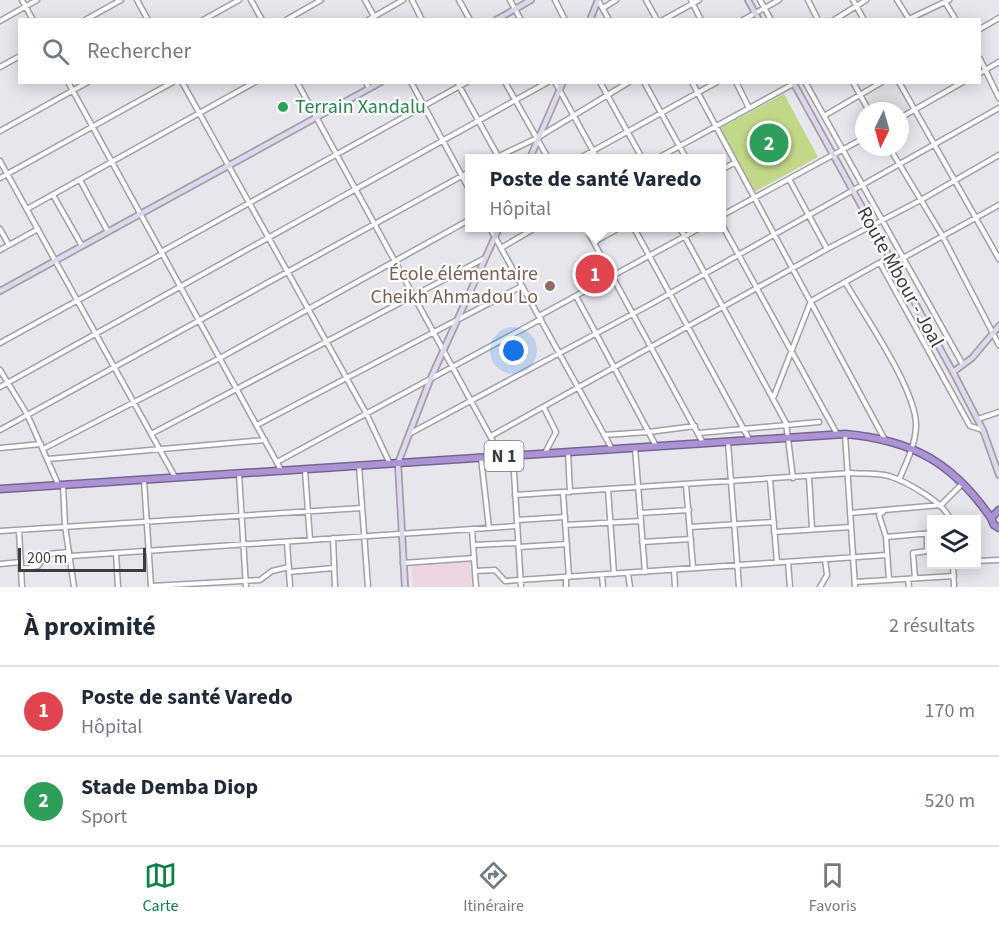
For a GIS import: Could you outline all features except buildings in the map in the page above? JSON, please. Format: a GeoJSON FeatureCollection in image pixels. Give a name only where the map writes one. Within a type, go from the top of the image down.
{"type":"FeatureCollection","features":[{"type":"Feature","properties":{"kind":"highway","name":"N 1"},"geometry":{"type":"LineString","coordinates":[[0,489],[845,434],[885,440],[913,448],[941,465],[964,483],[984,508],[995,513],[998,528]]}},
{"type":"Feature","properties":{"kind":"main road"},"geometry":{"type":"LineString","coordinates":[[499,18],[531,0]]}},
{"type":"Feature","properties":{"kind":"main road"},"geometry":{"type":"LineString","coordinates":[[591,18],[598,0]]}},
{"type":"Feature","properties":{"kind":"main road"},"geometry":{"type":"LineString","coordinates":[[748,0],[758,18]]}},
{"type":"Feature","properties":{"kind":"main road"},"geometry":{"type":"LineString","coordinates":[[0,291],[378,84]]}},
{"type":"Feature","properties":{"kind":"main road"},"geometry":{"type":"LineString","coordinates":[[532,154],[562,84]]}},
{"type":"Feature","properties":{"kind":"main road","name":"Route Mbour - Joal"},"geometry":{"type":"LineString","coordinates":[[795,84],[978,419],[999,475]]}},
{"type":"Feature","properties":{"kind":"main road"},"geometry":{"type":"LineString","coordinates":[[405,587],[398,463],[430,380],[497,232]]}},
{"type":"Feature","properties":{"kind":"main road"},"geometry":{"type":"LineString","coordinates":[[953,372],[963,366],[999,326]]}},
{"type":"Feature","properties":{"kind":"street"},"geometry":{"type":"LineString","coordinates":[[22,0],[32,18]]}},
{"type":"Feature","properties":{"kind":"street"},"geometry":{"type":"LineString","coordinates":[[0,21],[37,0]]}},
{"type":"Feature","properties":{"kind":"street"},"geometry":{"type":"LineString","coordinates":[[89,18],[121,0]]}},
{"type":"Feature","properties":{"kind":"street"},"geometry":{"type":"LineString","coordinates":[[137,0],[147,18]]}},
{"type":"Feature","properties":{"kind":"street"},"geometry":{"type":"LineString","coordinates":[[207,18],[239,0]]}},
{"type":"Feature","properties":{"kind":"street"},"geometry":{"type":"LineString","coordinates":[[251,0],[261,18]]}},
{"type":"Feature","properties":{"kind":"street"},"geometry":{"type":"LineString","coordinates":[[290,18],[321,0]]}},
{"type":"Feature","properties":{"kind":"street"},"geometry":{"type":"LineString","coordinates":[[365,0],[375,18],[403,0]]}},
{"type":"Feature","properties":{"kind":"street"},"geometry":{"type":"LineString","coordinates":[[412,0],[422,18]]}},
{"type":"Feature","properties":{"kind":"street"},"geometry":{"type":"LineString","coordinates":[[459,0],[469,18]]}},
{"type":"Feature","properties":{"kind":"street"},"geometry":{"type":"LineString","coordinates":[[510,0],[519,18]]}},
{"type":"Feature","properties":{"kind":"street"},"geometry":{"type":"LineString","coordinates":[[555,0],[564,18]]}},
{"type":"Feature","properties":{"kind":"street"},"geometry":{"type":"LineString","coordinates":[[598,0],[608,18]]}},
{"type":"Feature","properties":{"kind":"street"},"geometry":{"type":"LineString","coordinates":[[603,8],[616,0]]}},
{"type":"Feature","properties":{"kind":"street"},"geometry":{"type":"LineString","coordinates":[[646,0],[656,18]]}},
{"type":"Feature","properties":{"kind":"street"},"geometry":{"type":"LineString","coordinates":[[666,18],[699,0]]}},
{"type":"Feature","properties":{"kind":"street"},"geometry":{"type":"LineString","coordinates":[[760,0],[770,18]]}},
{"type":"Feature","properties":{"kind":"street"},"geometry":{"type":"LineString","coordinates":[[746,18],[779,0]]}},
{"type":"Feature","properties":{"kind":"street"},"geometry":{"type":"LineString","coordinates":[[808,0],[818,18]]}},
{"type":"Feature","properties":{"kind":"street"},"geometry":{"type":"LineString","coordinates":[[853,0],[863,18]]}},
{"type":"Feature","properties":{"kind":"street"},"geometry":{"type":"LineString","coordinates":[[838,18],[866,0]]}},
{"type":"Feature","properties":{"kind":"street"},"geometry":{"type":"LineString","coordinates":[[897,0],[908,18]]}},
{"type":"Feature","properties":{"kind":"street"},"geometry":{"type":"LineString","coordinates":[[913,18],[946,1],[955,18]]}},
{"type":"Feature","properties":{"kind":"street"},"geometry":{"type":"LineString","coordinates":[[692,2],[700,18]]}},
{"type":"Feature","properties":{"kind":"street"},"geometry":{"type":"LineString","coordinates":[[981,28],[999,18]]}},
{"type":"Feature","properties":{"kind":"street"},"geometry":{"type":"LineString","coordinates":[[0,67],[18,57]]}},
{"type":"Feature","properties":{"kind":"street"},"geometry":{"type":"LineString","coordinates":[[981,61],[999,98]]}},
{"type":"Feature","properties":{"kind":"street"},"geometry":{"type":"LineString","coordinates":[[981,72],[999,62]]}},
{"type":"Feature","properties":{"kind":"street"},"geometry":{"type":"LineString","coordinates":[[69,84],[281,471]]}},
{"type":"Feature","properties":{"kind":"street"},"geometry":{"type":"LineString","coordinates":[[0,131],[84,84]]}},
{"type":"Feature","properties":{"kind":"street"},"geometry":{"type":"LineString","coordinates":[[0,178],[169,84]]}},
{"type":"Feature","properties":{"kind":"street"},"geometry":{"type":"LineString","coordinates":[[183,84],[366,413],[390,464]]}},
{"type":"Feature","properties":{"kind":"street"},"geometry":{"type":"LineString","coordinates":[[27,209],[251,84]]}},
{"type":"Feature","properties":{"kind":"street"},"geometry":{"type":"LineString","coordinates":[[298,84],[501,456]]}},
{"type":"Feature","properties":{"kind":"street"},"geometry":{"type":"LineString","coordinates":[[367,84],[369,89]]}},
{"type":"Feature","properties":{"kind":"street"},"geometry":{"type":"LineString","coordinates":[[412,84],[465,182]]}},
{"type":"Feature","properties":{"kind":"street"},"geometry":{"type":"LineString","coordinates":[[506,84],[545,154]]}},
{"type":"Feature","properties":{"kind":"street"},"geometry":{"type":"LineString","coordinates":[[0,387],[545,84]]}},
{"type":"Feature","properties":{"kind":"street"},"geometry":{"type":"LineString","coordinates":[[556,84],[592,152]]}},
{"type":"Feature","properties":{"kind":"street"},"geometry":{"type":"LineString","coordinates":[[601,84],[639,154]]}},
{"type":"Feature","properties":{"kind":"street"},"geometry":{"type":"LineString","coordinates":[[506,154],[537,138],[626,84]]}},
{"type":"Feature","properties":{"kind":"street"},"geometry":{"type":"LineString","coordinates":[[645,84],[683,154]]}},
{"type":"Feature","properties":{"kind":"street"},"geometry":{"type":"LineString","coordinates":[[693,84],[753,199],[811,301],[885,440]]}},
{"type":"Feature","properties":{"kind":"street"},"geometry":{"type":"LineString","coordinates":[[589,154],[714,84]]}},
{"type":"Feature","properties":{"kind":"street"},"geometry":{"type":"LineString","coordinates":[[736,84],[749,108]]}},
{"type":"Feature","properties":{"kind":"street"},"geometry":{"type":"LineString","coordinates":[[667,154],[792,84]]}},
{"type":"Feature","properties":{"kind":"street"},"geometry":{"type":"LineString","coordinates":[[806,84],[963,366]]}},
{"type":"Feature","properties":{"kind":"street"},"geometry":{"type":"LineString","coordinates":[[854,84],[864,102]]}},
{"type":"Feature","properties":{"kind":"street"},"geometry":{"type":"LineString","coordinates":[[824,116],[879,84]]}},
{"type":"Feature","properties":{"kind":"street"},"geometry":{"type":"LineString","coordinates":[[900,84],[999,260]]}},
{"type":"Feature","properties":{"kind":"street"},"geometry":{"type":"LineString","coordinates":[[909,113],[960,84]]}},
{"type":"Feature","properties":{"kind":"street"},"geometry":{"type":"LineString","coordinates":[[0,343],[424,107],[458,85],[496,154]]}},
{"type":"Feature","properties":{"kind":"street"},"geometry":{"type":"LineString","coordinates":[[408,435],[671,293],[999,108]]}},
{"type":"Feature","properties":{"kind":"street"},"geometry":{"type":"LineString","coordinates":[[726,213],[855,143]]}},
{"type":"Feature","properties":{"kind":"street"},"geometry":{"type":"LineString","coordinates":[[491,436],[999,155]]}},
{"type":"Feature","properties":{"kind":"street"},"geometry":{"type":"LineString","coordinates":[[894,156],[942,235],[999,345]]}},
{"type":"Feature","properties":{"kind":"street"},"geometry":{"type":"LineString","coordinates":[[0,161],[175,478]]}},
{"type":"Feature","properties":{"kind":"street"},"geometry":{"type":"LineString","coordinates":[[726,167],[734,163]]}},
{"type":"Feature","properties":{"kind":"street"},"geometry":{"type":"LineString","coordinates":[[0,430],[465,174]]}},
{"type":"Feature","properties":{"kind":"street"},"geometry":{"type":"LineString","coordinates":[[789,179],[827,249]]}},
{"type":"Feature","properties":{"kind":"street"},"geometry":{"type":"LineString","coordinates":[[80,180],[108,232]]}},
{"type":"Feature","properties":{"kind":"street"},"geometry":{"type":"LineString","coordinates":[[53,195],[82,246]]}},
{"type":"Feature","properties":{"kind":"street"},"geometry":{"type":"LineString","coordinates":[[894,263],[999,204]]}},
{"type":"Feature","properties":{"kind":"street"},"geometry":{"type":"LineString","coordinates":[[0,448],[42,446],[134,402],[220,358],[465,222]]}},
{"type":"Feature","properties":{"kind":"street"},"geometry":{"type":"LineString","coordinates":[[0,229],[9,245]]}},
{"type":"Feature","properties":{"kind":"street"},"geometry":{"type":"LineString","coordinates":[[0,250],[38,229]]}},
{"type":"Feature","properties":{"kind":"street"},"geometry":{"type":"LineString","coordinates":[[492,232],[612,449]]}},
{"type":"Feature","properties":{"kind":"street"},"geometry":{"type":"LineString","coordinates":[[501,248],[528,232]]}},
{"type":"Feature","properties":{"kind":"street"},"geometry":{"type":"LineString","coordinates":[[588,232],[703,443]]}},
{"type":"Feature","properties":{"kind":"street"},"geometry":{"type":"LineString","coordinates":[[593,242],[612,232]]}},
{"type":"Feature","properties":{"kind":"street"},"geometry":{"type":"LineString","coordinates":[[636,232],[749,439]]}},
{"type":"Feature","properties":{"kind":"street"},"geometry":{"type":"LineString","coordinates":[[682,232],[774,396],[786,423],[793,478]]}},
{"type":"Feature","properties":{"kind":"street"},"geometry":{"type":"LineString","coordinates":[[277,462],[430,380],[692,232]]}},
{"type":"Feature","properties":{"kind":"street"},"geometry":{"type":"LineString","coordinates":[[726,232],[837,434]]}},
{"type":"Feature","properties":{"kind":"street"},"geometry":{"type":"LineString","coordinates":[[774,396],[811,301],[890,257]]}},
{"type":"Feature","properties":{"kind":"street"},"geometry":{"type":"LineString","coordinates":[[151,434],[412,294],[485,258]]}},
{"type":"Feature","properties":{"kind":"street"},"geometry":{"type":"LineString","coordinates":[[880,263],[970,426],[983,430]]}},
{"type":"Feature","properties":{"kind":"street"},"geometry":{"type":"LineString","coordinates":[[845,282],[913,403],[916,428],[913,448],[899,480]]}},
{"type":"Feature","properties":{"kind":"street"},"geometry":{"type":"LineString","coordinates":[[257,425],[522,286]]}},
{"type":"Feature","properties":{"kind":"street"},"geometry":{"type":"LineString","coordinates":[[576,296],[656,446]]}},
{"type":"Feature","properties":{"kind":"street"},"geometry":{"type":"LineString","coordinates":[[0,370],[27,414],[61,485],[74,587]]}},
{"type":"Feature","properties":{"kind":"street"},"geometry":{"type":"LineString","coordinates":[[943,376],[953,372]]}},
{"type":"Feature","properties":{"kind":"street"},"geometry":{"type":"LineString","coordinates":[[544,408],[556,432],[545,453]]}},
{"type":"Feature","properties":{"kind":"street"},"geometry":{"type":"LineString","coordinates":[[978,419],[999,412]]}},
{"type":"Feature","properties":{"kind":"street"},"geometry":{"type":"LineString","coordinates":[[699,433],[786,423],[819,422]]}},
{"type":"Feature","properties":{"kind":"street"},"geometry":{"type":"LineString","coordinates":[[604,435],[695,426]]}},
{"type":"Feature","properties":{"kind":"street"},"geometry":{"type":"LineString","coordinates":[[845,434],[855,585],[889,580],[954,576]]}},
{"type":"Feature","properties":{"kind":"street"},"geometry":{"type":"LineString","coordinates":[[48,459],[265,440]]}},
{"type":"Feature","properties":{"kind":"street"},"geometry":{"type":"LineString","coordinates":[[728,441],[739,587]]}},
{"type":"Feature","properties":{"kind":"street"},"geometry":{"type":"LineString","coordinates":[[634,448],[645,572]]}},
{"type":"Feature","properties":{"kind":"street"},"geometry":{"type":"LineString","coordinates":[[568,452],[570,492]]}},
{"type":"Feature","properties":{"kind":"street"},"geometry":{"type":"LineString","coordinates":[[513,455],[521,587]]}},
{"type":"Feature","properties":{"kind":"street"},"geometry":{"type":"LineString","coordinates":[[481,458],[489,528]]}},
{"type":"Feature","properties":{"kind":"street"},"geometry":{"type":"LineString","coordinates":[[359,466],[368,587]]}},
{"type":"Feature","properties":{"kind":"street"},"geometry":{"type":"LineString","coordinates":[[305,470],[310,540]]}},
{"type":"Feature","properties":{"kind":"street"},"geometry":{"type":"LineString","coordinates":[[239,474],[246,587]]}},
{"type":"Feature","properties":{"kind":"street"},"geometry":{"type":"LineString","coordinates":[[515,495],[847,474],[882,475],[899,480],[941,505],[947,515]]}},
{"type":"Feature","properties":{"kind":"street"},"geometry":{"type":"LineString","coordinates":[[809,477],[812,529]]}},
{"type":"Feature","properties":{"kind":"street"},"geometry":{"type":"LineString","coordinates":[[144,479],[151,587],[260,580],[272,571],[334,568]]}},
{"type":"Feature","properties":{"kind":"street"},"geometry":{"type":"LineString","coordinates":[[770,480],[777,562]]}},
{"type":"Feature","properties":{"kind":"street"},"geometry":{"type":"LineString","coordinates":[[850,513],[941,505],[964,483]]}},
{"type":"Feature","properties":{"kind":"street"},"geometry":{"type":"LineString","coordinates":[[686,485],[693,568]]}},
{"type":"Feature","properties":{"kind":"street"},"geometry":{"type":"LineString","coordinates":[[608,489],[614,574]]}},
{"type":"Feature","properties":{"kind":"street"},"geometry":{"type":"LineString","coordinates":[[563,492],[567,544],[566,587]]}},
{"type":"Feature","properties":{"kind":"street"},"geometry":{"type":"LineString","coordinates":[[0,531],[362,508]]}},
{"type":"Feature","properties":{"kind":"street"},"geometry":{"type":"LineString","coordinates":[[640,513],[689,510]]}},
{"type":"Feature","properties":{"kind":"street"},"geometry":{"type":"LineString","coordinates":[[884,511],[879,515],[886,537],[889,580]]}},
{"type":"Feature","properties":{"kind":"street"},"geometry":{"type":"LineString","coordinates":[[517,520],[565,517]]}},
{"type":"Feature","properties":{"kind":"street"},"geometry":{"type":"LineString","coordinates":[[566,525],[641,521]]}},
{"type":"Feature","properties":{"kind":"street"},"geometry":{"type":"LineString","coordinates":[[690,527],[774,522]]}},
{"type":"Feature","properties":{"kind":"street"},"geometry":{"type":"LineString","coordinates":[[21,569],[38,566],[46,554],[148,552],[517,526]]}},
{"type":"Feature","properties":{"kind":"street"},"geometry":{"type":"LineString","coordinates":[[774,531],[851,527]]}},
{"type":"Feature","properties":{"kind":"street"},"geometry":{"type":"LineString","coordinates":[[472,529],[476,587]]}},
{"type":"Feature","properties":{"kind":"street"},"geometry":{"type":"LineString","coordinates":[[19,530],[22,587]]}},
{"type":"Feature","properties":{"kind":"street"},"geometry":{"type":"LineString","coordinates":[[886,537],[927,533]]}},
{"type":"Feature","properties":{"kind":"street"},"geometry":{"type":"LineString","coordinates":[[333,538],[335,587]]}},
{"type":"Feature","properties":{"kind":"street"},"geometry":{"type":"LineString","coordinates":[[642,542],[691,539]]}},
{"type":"Feature","properties":{"kind":"street"},"geometry":{"type":"LineString","coordinates":[[287,542],[290,587]]}},
{"type":"Feature","properties":{"kind":"street"},"geometry":{"type":"LineString","coordinates":[[474,545],[567,544]]}},
{"type":"Feature","properties":{"kind":"street"},"geometry":{"type":"LineString","coordinates":[[915,578],[913,553],[927,551]]}},
{"type":"Feature","properties":{"kind":"street"},"geometry":{"type":"LineString","coordinates":[[116,553],[118,587]]}},
{"type":"Feature","properties":{"kind":"street"},"geometry":{"type":"LineString","coordinates":[[475,571],[495,570],[505,581],[887,555]]}},
{"type":"Feature","properties":{"kind":"street"},"geometry":{"type":"LineString","coordinates":[[403,563],[474,558]]}},
{"type":"Feature","properties":{"kind":"street"},"geometry":{"type":"LineString","coordinates":[[820,587],[827,575],[825,559]]}},
{"type":"Feature","properties":{"kind":"street"},"geometry":{"type":"LineString","coordinates":[[981,561],[999,560]]}},
{"type":"Feature","properties":{"kind":"street"},"geometry":{"type":"LineString","coordinates":[[0,564],[21,562]]}},
{"type":"Feature","properties":{"kind":"street"},"geometry":{"type":"LineString","coordinates":[[788,562],[790,587]]}},
{"type":"Feature","properties":{"kind":"street"},"geometry":{"type":"LineString","coordinates":[[953,569],[954,587]]}},
{"type":"Feature","properties":{"kind":"street"},"geometry":{"type":"LineString","coordinates":[[674,570],[675,587]]}},
{"type":"Feature","properties":{"kind":"street"},"geometry":{"type":"LineString","coordinates":[[628,573],[630,587]]}},
{"type":"Feature","properties":{"kind":"street"},"geometry":{"type":"LineString","coordinates":[[602,575],[603,587]]}},
{"type":"Feature","properties":{"kind":"street"},"geometry":{"type":"LineString","coordinates":[[908,579],[909,587]]}},
{"type":"Feature","properties":{"kind":"shaded area"},"geometry":{"type":"Polygon","coordinates":[[[470,561],[472,587],[413,587],[412,564],[470,561]]]}},
{"type":"Feature","properties":{"kind":"green space"},"geometry":{"type":"Polygon","coordinates":[[[784,94],[818,157],[754,192],[720,128],[784,94]]]}},
{"type":"Feature","properties":{"kind":"place","name":"Terrain Xandalu"},"geometry":{"type":"Point","coordinates":[283,107]}},
{"type":"Feature","properties":{"kind":"place","name":"Stade Demba Diop"},"geometry":{"type":"Point","coordinates":[769,143]}},
{"type":"Feature","properties":{"kind":"place","name":"Poste de santé Varedo"},"geometry":{"type":"Point","coordinates":[595,274]}},
{"type":"Feature","properties":{"kind":"place","name":"École élémentaire Cheikh Ahmadou Lo"},"geometry":{"type":"Point","coordinates":[550,286]}}]}
